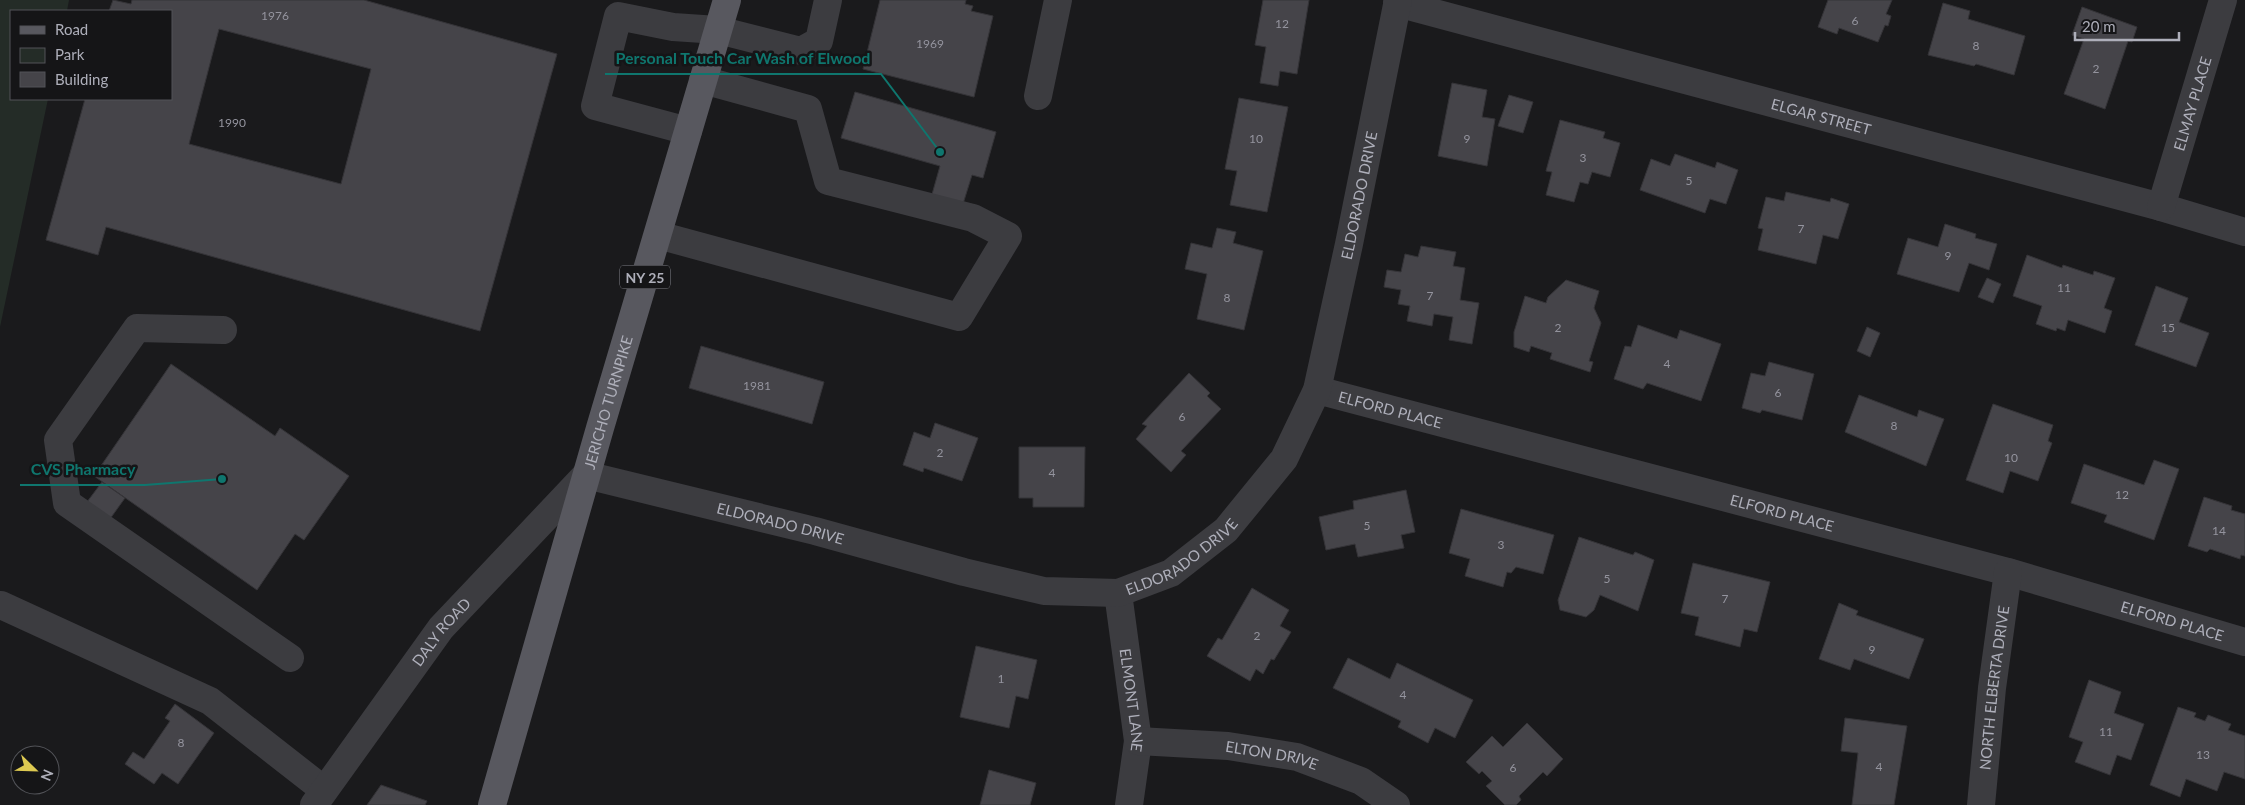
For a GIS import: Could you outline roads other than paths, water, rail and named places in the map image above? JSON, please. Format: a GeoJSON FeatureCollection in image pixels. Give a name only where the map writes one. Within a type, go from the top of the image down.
{"type":"FeatureCollection","features":[{"type":"Feature","properties":{"kind":"main road","name":"JERICHO TURNPIKE"},"geometry":{"type":"LineString","coordinates":[[492,805],[586,474],[727,0]]}},
{"type":"Feature","properties":{"kind":"street"},"geometry":{"type":"LineString","coordinates":[[688,130],[594,106],[618,16],[673,27],[718,30],[801,50],[819,41],[828,0]]}},
{"type":"Feature","properties":{"kind":"street"},"geometry":{"type":"LineString","coordinates":[[1038,96],[1058,0]]}},
{"type":"Feature","properties":{"kind":"street","name":"ELMAY PLACE"},"geometry":{"type":"LineString","coordinates":[[2161,207],[2223,0]]}},
{"type":"Feature","properties":{"kind":"street","name":"ELGAR STREET"},"geometry":{"type":"LineString","coordinates":[[1398,2],[2161,207],[2245,232]]}},
{"type":"Feature","properties":{"kind":"street","name":"ELDORADO DRIVE"},"geometry":{"type":"LineString","coordinates":[[586,474],[1035,589],[1118,593],[1171,573],[1226,530],[1284,459],[1317,390],[1398,2]]}},
{"type":"Feature","properties":{"kind":"street"},"geometry":{"type":"LineString","coordinates":[[658,235],[959,317],[1008,236],[973,218],[828,181],[808,109],[703,80]]}},
{"type":"Feature","properties":{"kind":"street"},"geometry":{"type":"LineString","coordinates":[[223,330],[137,328],[58,440],[67,503],[290,658]]}},
{"type":"Feature","properties":{"kind":"street","name":"ELFORD PLACE"},"geometry":{"type":"LineString","coordinates":[[1317,390],[2008,572],[2245,642]]}},
{"type":"Feature","properties":{"kind":"street","name":"DALY ROAD"},"geometry":{"type":"LineString","coordinates":[[319,798],[441,628],[586,474]]}},
{"type":"Feature","properties":{"kind":"street","name":"NORTH ELBERTA DRIVE"},"geometry":{"type":"LineString","coordinates":[[1981,805],[1992,688],[2008,572]]}},
{"type":"Feature","properties":{"kind":"street","name":"ELMONT LANE"},"geometry":{"type":"LineString","coordinates":[[1118,593],[1138,741],[1129,805]]}},
{"type":"Feature","properties":{"kind":"street"},"geometry":{"type":"LineString","coordinates":[[1,605],[210,701],[319,798]]}},
{"type":"Feature","properties":{"kind":"street","name":"ELTON DRIVE"},"geometry":{"type":"LineString","coordinates":[[1138,741],[1228,746],[1297,757],[1361,781],[1396,805]]}},
{"type":"Feature","properties":{"kind":"place","name":"Personal Touch Car Wash of Elwood"},"geometry":{"type":"Point","coordinates":[940,152]}},
{"type":"Feature","properties":{"kind":"place","name":"CVS Pharmacy"},"geometry":{"type":"Point","coordinates":[222,479]}}]}
